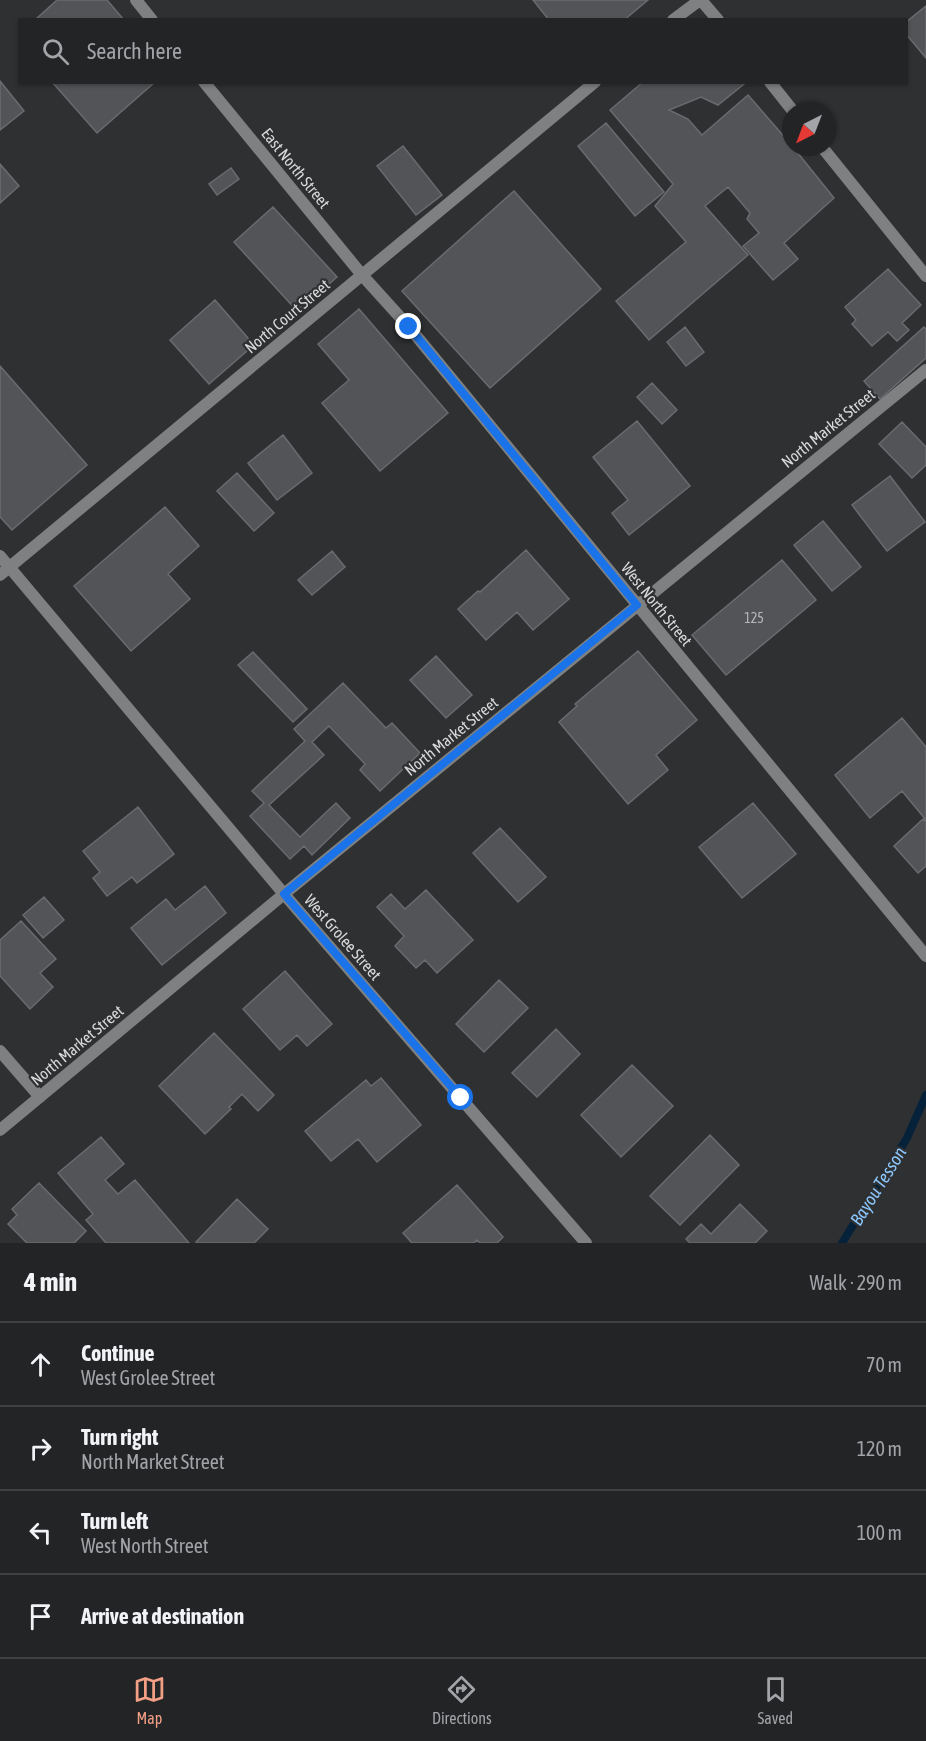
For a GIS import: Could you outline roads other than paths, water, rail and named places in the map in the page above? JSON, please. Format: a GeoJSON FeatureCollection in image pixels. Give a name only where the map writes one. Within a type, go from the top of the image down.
{"type":"FeatureCollection","features":[{"type":"Feature","properties":{"kind":"street"},"geometry":{"type":"LineString","coordinates":[[136,0],[150,18]]}},
{"type":"Feature","properties":{"kind":"street"},"geometry":{"type":"LineString","coordinates":[[676,18],[700,0],[716,18]]}},
{"type":"Feature","properties":{"kind":"street","name":"East North Street"},"geometry":{"type":"LineString","coordinates":[[206,84],[362,274]]}},
{"type":"Feature","properties":{"kind":"street","name":"North Court Street"},"geometry":{"type":"LineString","coordinates":[[5,571],[593,84]]}},
{"type":"Feature","properties":{"kind":"street"},"geometry":{"type":"LineString","coordinates":[[772,84],[786,102]]}},
{"type":"Feature","properties":{"kind":"street"},"geometry":{"type":"LineString","coordinates":[[829,156],[926,276]]}},
{"type":"Feature","properties":{"kind":"street","name":"West North Street"},"geometry":{"type":"LineString","coordinates":[[362,274],[417,336],[926,956]]}},
{"type":"Feature","properties":{"kind":"street","name":"North Market Street"},"geometry":{"type":"LineString","coordinates":[[0,1130],[284,894],[926,369]]}},
{"type":"Feature","properties":{"kind":"street","name":"West Grolee Street"},"geometry":{"type":"LineString","coordinates":[[0,556],[5,571],[29,592],[284,894],[586,1243]]}},
{"type":"Feature","properties":{"kind":"street"},"geometry":{"type":"LineString","coordinates":[[0,1051],[40,1097]]}},
{"type":"Feature","properties":{"kind":"waterway","name":"Bayou Tesson"},"geometry":{"type":"LineString","coordinates":[[842,1243],[907,1138],[926,1095]]}}]}
